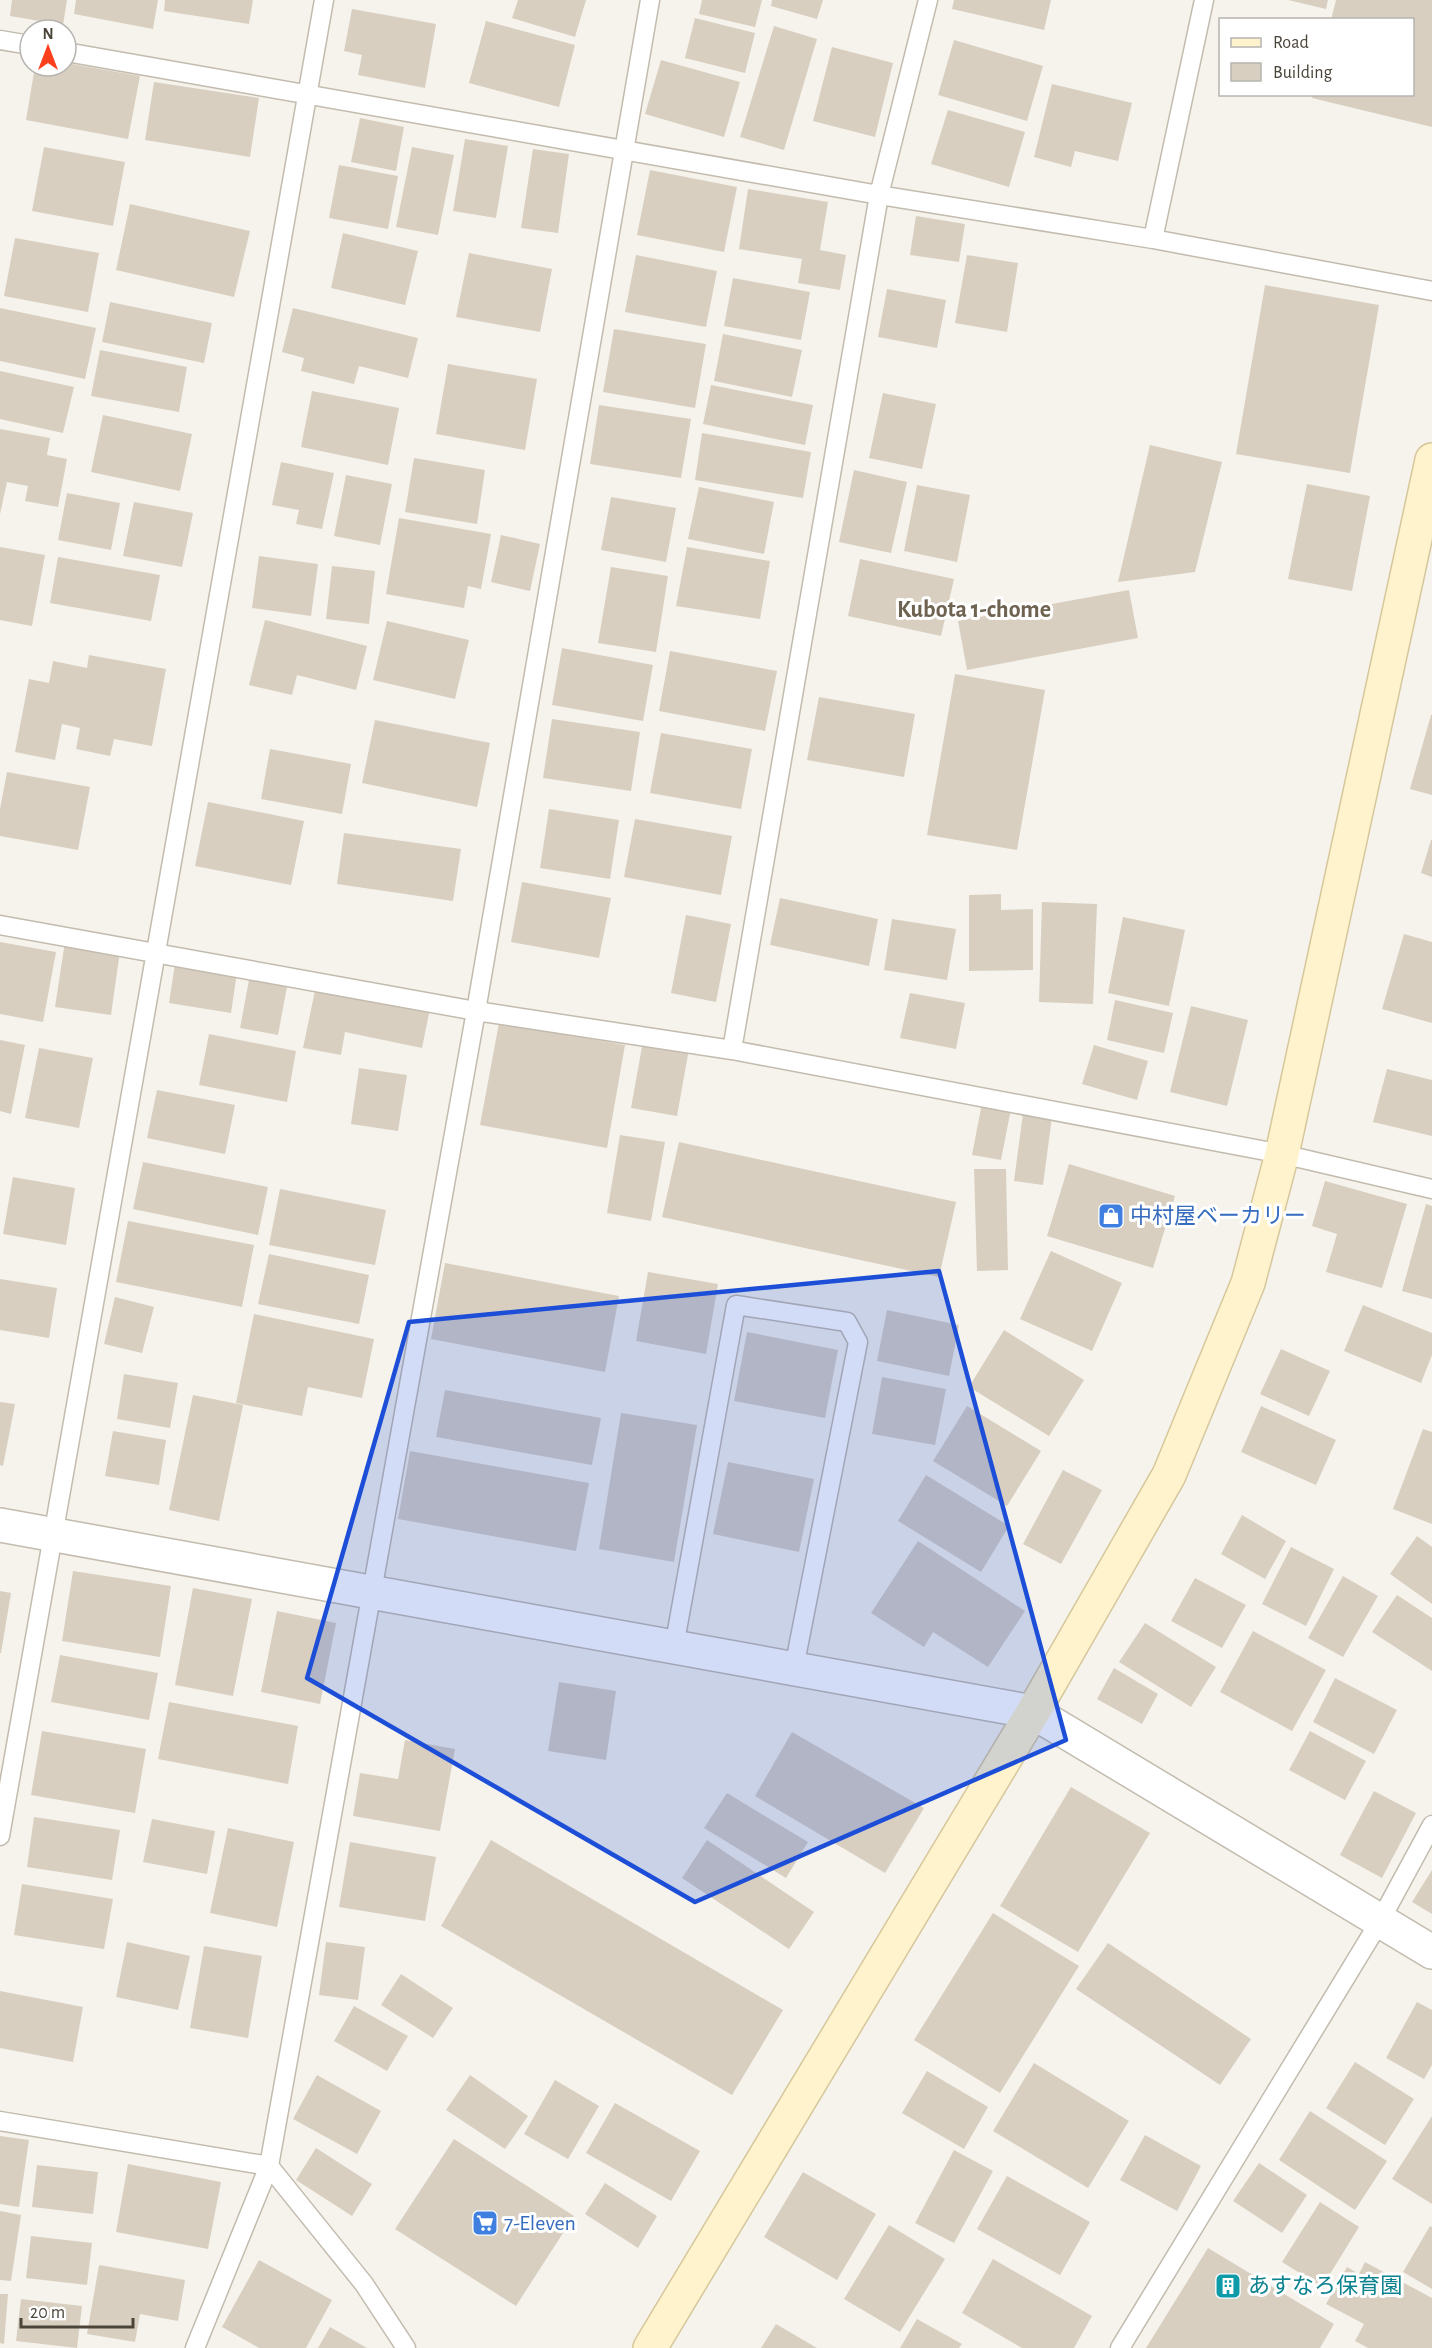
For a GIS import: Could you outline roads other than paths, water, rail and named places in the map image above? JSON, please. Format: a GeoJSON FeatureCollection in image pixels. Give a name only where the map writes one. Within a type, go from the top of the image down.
{"type":"FeatureCollection","features":[{"type":"Feature","properties":{"kind":"street"},"geometry":{"type":"LineString","coordinates":[[650,2348],[1033,1712],[1169,1475],[1248,1283],[1281,1154],[1432,460]]}},
{"type":"Feature","properties":{"kind":"street"},"geometry":{"type":"LineString","coordinates":[[0,1525],[1033,1712],[1432,1952]]}},
{"type":"Feature","properties":{"kind":"lane"},"geometry":{"type":"LineString","coordinates":[[0,1836],[51,1534],[157,955],[324,0]]}},
{"type":"Feature","properties":{"kind":"lane"},"geometry":{"type":"LineString","coordinates":[[195,2348],[269,2166],[370,1591],[476,1011],[650,0]]}},
{"type":"Feature","properties":{"kind":"lane"},"geometry":{"type":"LineString","coordinates":[[732,1050],[879,195],[928,0]]}},
{"type":"Feature","properties":{"kind":"lane"},"geometry":{"type":"LineString","coordinates":[[1154,239],[1204,0]]}},
{"type":"Feature","properties":{"kind":"lane"},"geometry":{"type":"LineString","coordinates":[[0,40],[18,43]]}},
{"type":"Feature","properties":{"kind":"lane"},"geometry":{"type":"LineString","coordinates":[[78,53],[879,195],[1154,239],[1432,291]]}},
{"type":"Feature","properties":{"kind":"lane"},"geometry":{"type":"LineString","coordinates":[[0,926],[476,1011],[732,1050],[1281,1154],[1432,1188]]}},
{"type":"Feature","properties":{"kind":"lane"},"geometry":{"type":"LineString","coordinates":[[674,1647],[736,1305],[847,1322],[858,1342],[794,1668]]}},
{"type":"Feature","properties":{"kind":"lane"},"geometry":{"type":"LineString","coordinates":[[1120,2348],[1380,1921],[1432,1825]]}},
{"type":"Feature","properties":{"kind":"lane"},"geometry":{"type":"LineString","coordinates":[[0,2121],[269,2166],[364,2284],[406,2348]]}},
{"type":"Feature","properties":{"kind":"place","name":"中村屋ベーカリー"},"geometry":{"type":"Point","coordinates":[1111,1216]}},
{"type":"Feature","properties":{"kind":"place","name":"7-Eleven"},"geometry":{"type":"Point","coordinates":[485,2223]}},
{"type":"Feature","properties":{"kind":"place","name":"あすなろ保育園"},"geometry":{"type":"Point","coordinates":[1228,2286]}},
{"type":"Feature","properties":{"kind":"district","name":"Kubota 1-chome"},"geometry":{"type":"Point","coordinates":[974,610]}}]}
